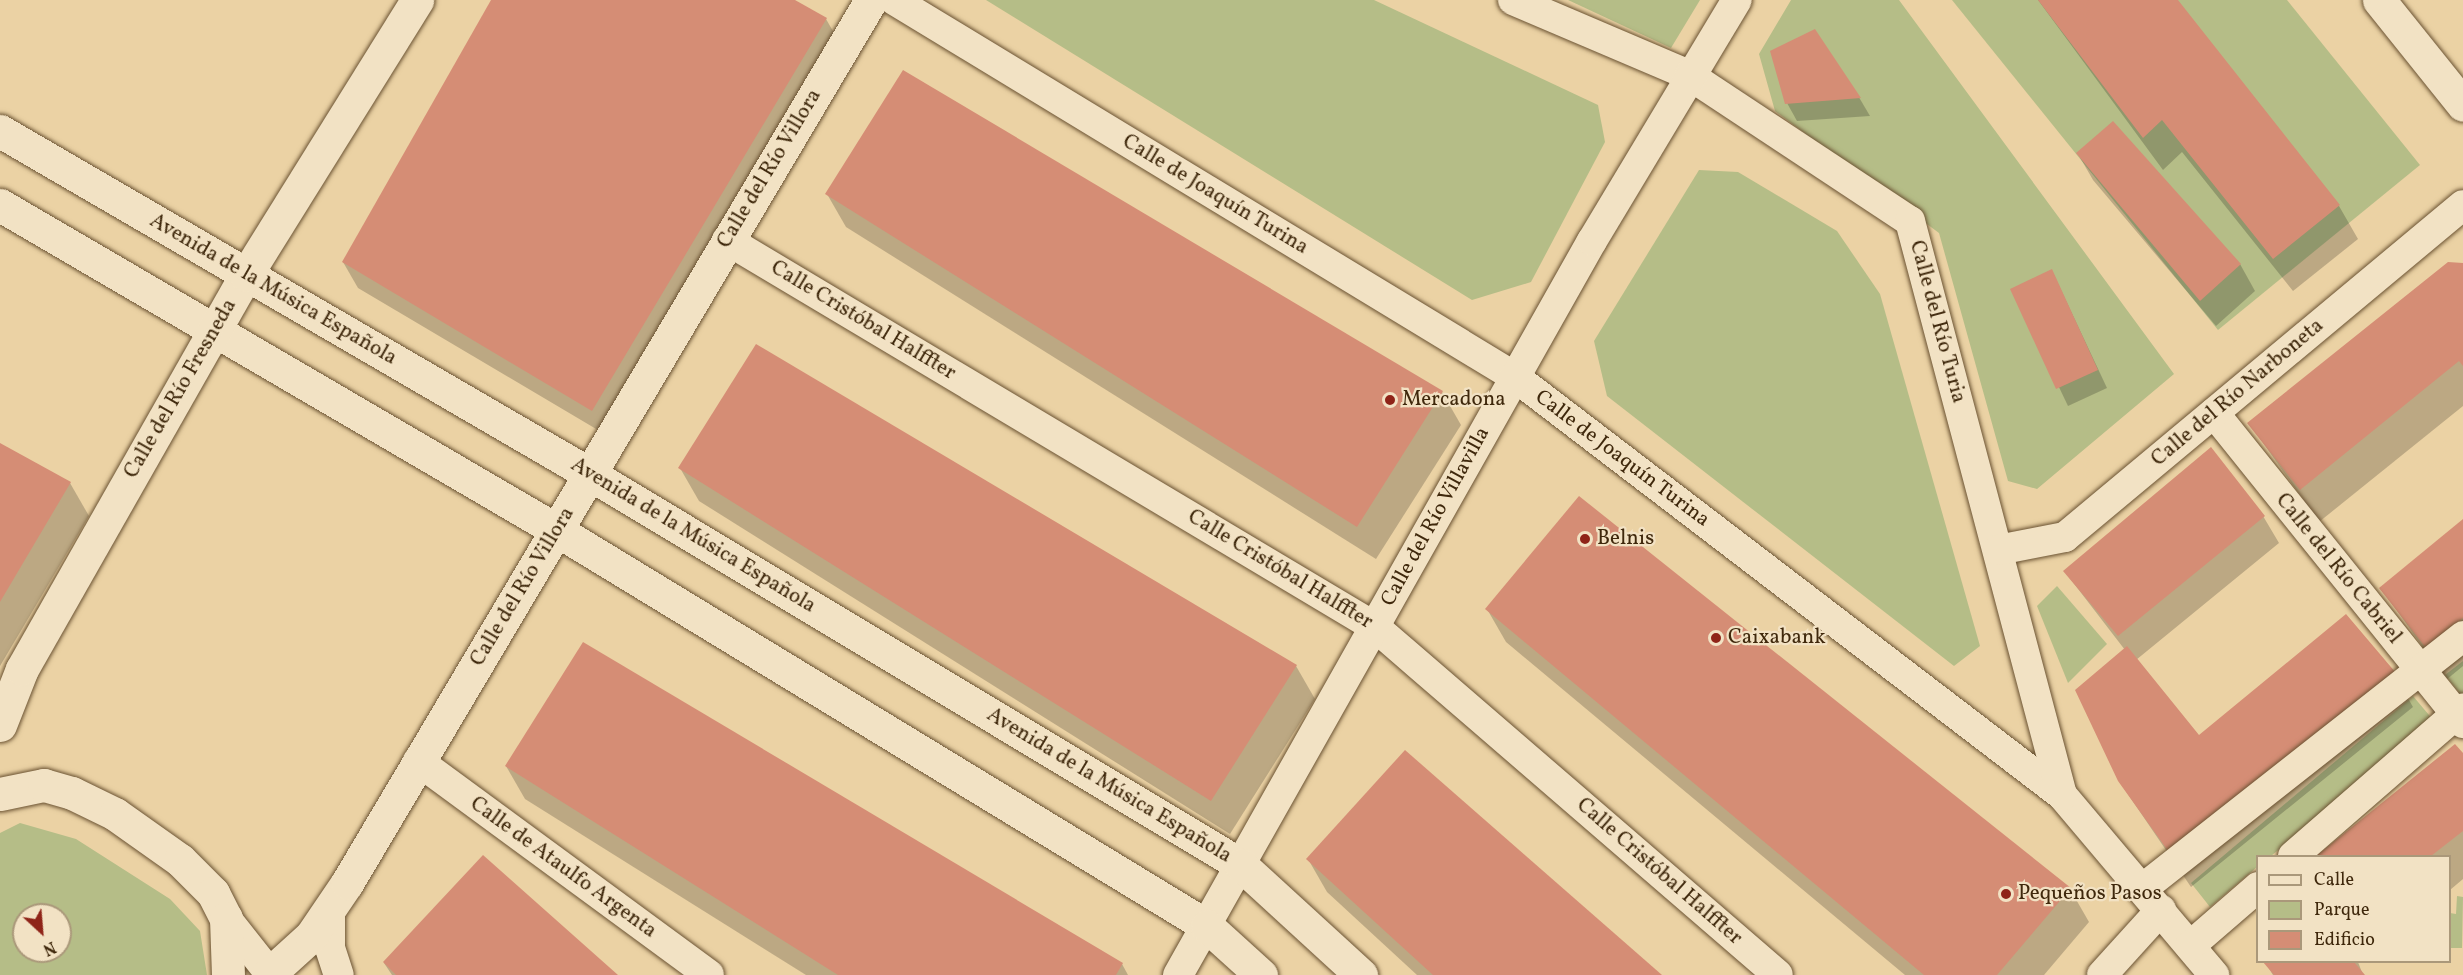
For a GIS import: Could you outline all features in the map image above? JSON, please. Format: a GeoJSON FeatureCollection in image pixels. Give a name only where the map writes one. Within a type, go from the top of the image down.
{"type":"FeatureCollection","features":[{"type":"Feature","properties":{"kind":"street","name":"Calle del Río Fresneda"},"geometry":{"type":"LineString","coordinates":[[0,725],[11,680],[246,275],[417,0]]}},
{"type":"Feature","properties":{"kind":"street","name":"Calle del Río Villora"},"geometry":{"type":"LineString","coordinates":[[270,974],[330,912],[418,761],[558,531],[588,473],[871,0]]}},
{"type":"Feature","properties":{"kind":"street","name":"Calle de Joaquín Turina"},"geometry":{"type":"LineString","coordinates":[[894,0],[1515,377],[2062,795],[2214,975]]}},
{"type":"Feature","properties":{"kind":"street","name":"Calle del Río Turia"},"geometry":{"type":"LineString","coordinates":[[1513,0],[1689,75],[1910,221],[2062,795]]}},
{"type":"Feature","properties":{"kind":"street","name":"Calle del Río Villavilla"},"geometry":{"type":"LineString","coordinates":[[1178,975],[1515,377],[1689,75],[1737,0]]}},
{"type":"Feature","properties":{"kind":"street"},"geometry":{"type":"LineString","coordinates":[[2379,0],[2463,105]]}},
{"type":"Feature","properties":{"kind":"street","name":"Avenida de la Música Española"},"geometry":{"type":"LineString","coordinates":[[0,131],[588,473],[1242,865],[1360,975]]}},
{"type":"Feature","properties":{"kind":"street"},"geometry":{"type":"LineString","coordinates":[[0,205],[214,333],[558,531],[1207,926],[1261,975]]}},
{"type":"Feature","properties":{"kind":"street","name":"Calle del Río Narboneta"},"geometry":{"type":"LineString","coordinates":[[1998,550],[2065,537],[2463,205]]}},
{"type":"Feature","properties":{"kind":"street","name":"Calle Cristóbal Halffter"},"geometry":{"type":"LineString","coordinates":[[727,240],[1375,627],[1778,975]]}},
{"type":"Feature","properties":{"kind":"street","name":"Calle del Río Cabriel"},"geometry":{"type":"LineString","coordinates":[[2214,413],[2420,671],[2460,715]]}},
{"type":"Feature","properties":{"kind":"street"},"geometry":{"type":"LineString","coordinates":[[2102,975],[2152,900],[2463,636]]}},
{"type":"Feature","properties":{"kind":"street"},"geometry":{"type":"LineString","coordinates":[[2294,855],[2460,715]]}},
{"type":"Feature","properties":{"kind":"street","name":"Calle de Ataulfo Argenta"},"geometry":{"type":"LineString","coordinates":[[418,761],[709,975]]}},
{"type":"Feature","properties":{"kind":"street"},"geometry":{"type":"LineString","coordinates":[[0,794],[44,785],[115,814],[180,860],[213,893],[226,918],[270,974]]}},
{"type":"Feature","properties":{"kind":"street"},"geometry":{"type":"LineString","coordinates":[[2190,946],[2256,889]]}},
{"type":"Feature","properties":{"kind":"street"},"geometry":{"type":"LineString","coordinates":[[330,912],[330,948],[339,975]]}},
{"type":"Feature","properties":{"kind":"street"},"geometry":{"type":"LineString","coordinates":[[226,918],[228,975]]}},
{"type":"Feature","properties":{"kind":"green space"},"geometry":{"type":"Polygon","coordinates":[[[986,0],[1374,0],[1598,105],[1605,142],[1531,282],[1472,300],[986,0]]]}},
{"type":"Feature","properties":{"kind":"green space"},"geometry":{"type":"Polygon","coordinates":[[[1568,0],[1700,0],[1671,48],[1568,0]]]}},
{"type":"Feature","properties":{"kind":"green space"},"geometry":{"type":"Polygon","coordinates":[[[1791,0],[1899,0],[2174,374],[2037,489],[2008,481],[1939,233],[1775,111],[1759,54],[1791,0]]]}},
{"type":"Feature","properties":{"kind":"green space"},"geometry":{"type":"Polygon","coordinates":[[[1952,0],[2287,0],[2420,165],[2218,330],[1952,0]]]}},
{"type":"Feature","properties":{"kind":"green space"},"geometry":{"type":"Polygon","coordinates":[[[1699,170],[1738,172],[1837,231],[1880,294],[1980,646],[1954,666],[1607,396],[1594,341],[1699,170]]]}},
{"type":"Feature","properties":{"kind":"green space"},"geometry":{"type":"Polygon","coordinates":[[[2057,586],[2107,644],[2068,683],[2037,606],[2057,586]]]}},
{"type":"Feature","properties":{"kind":"green space"},"geometry":{"type":"Polygon","coordinates":[[[2463,661],[2463,694],[2461,695],[2445,675],[2463,661]]]}},
{"type":"Feature","properties":{"kind":"green space"},"geometry":{"type":"Polygon","coordinates":[[[2413,696],[2434,721],[2272,855],[2256,855],[2256,868],[2210,907],[2191,883],[2413,696]]]}},
{"type":"Feature","properties":{"kind":"green space"},"geometry":{"type":"Polygon","coordinates":[[[20,823],[76,839],[170,899],[200,931],[207,975],[0,975],[0,833],[20,823]]]}},
{"type":"Feature","properties":{"kind":"green space"},"geometry":{"type":"Polygon","coordinates":[[[2457,896],[2463,897],[2462,948],[2451,948],[2451,913],[2456,914],[2457,896]]]}},
{"type":"Feature","properties":{"kind":"building"},"geometry":{"type":"Polygon","coordinates":[[[491,0],[795,0],[827,18],[592,411],[342,262],[491,0]]]}},
{"type":"Feature","properties":{"kind":"building"},"geometry":{"type":"Polygon","coordinates":[[[2038,0],[2178,0],[2340,205],[2273,259],[2162,120],[2143,138],[2038,0]]]}},
{"type":"Feature","properties":{"kind":"building"},"geometry":{"type":"Polygon","coordinates":[[[1815,29],[1861,98],[1785,104],[1770,51],[1815,29]]]}},
{"type":"Feature","properties":{"kind":"building"},"geometry":{"type":"Polygon","coordinates":[[[903,70],[1443,391],[1357,527],[825,194],[903,70]]]}},
{"type":"Feature","properties":{"kind":"building"},"geometry":{"type":"Polygon","coordinates":[[[2113,121],[2241,264],[2200,301],[2076,153],[2113,121]]]}},
{"type":"Feature","properties":{"kind":"building"},"geometry":{"type":"Polygon","coordinates":[[[2448,262],[2463,263],[2463,366],[2459,361],[2300,490],[2247,423],[2448,262]]]}},
{"type":"Feature","properties":{"kind":"building"},"geometry":{"type":"Polygon","coordinates":[[[2052,269],[2098,370],[2056,389],[2010,289],[2052,269]]]}},
{"type":"Feature","properties":{"kind":"building"},"geometry":{"type":"Polygon","coordinates":[[[756,344],[1297,665],[1211,801],[678,468],[756,344]]]}},
{"type":"Feature","properties":{"kind":"building"},"geometry":{"type":"Polygon","coordinates":[[[0,443],[71,482],[0,602],[0,443]]]}},
{"type":"Feature","properties":{"kind":"building"},"geometry":{"type":"Polygon","coordinates":[[[2211,447],[2265,516],[2118,636],[2063,571],[2211,447]]]}},
{"type":"Feature","properties":{"kind":"building"},"geometry":{"type":"Polygon","coordinates":[[[1579,496],[2071,888],[1997,975],[1924,975],[1485,609],[1579,496]]]}},
{"type":"Feature","properties":{"kind":"building"},"geometry":{"type":"Polygon","coordinates":[[[2463,519],[2463,618],[2426,648],[2379,588],[2463,519]]]}},
{"type":"Feature","properties":{"kind":"building"},"geometry":{"type":"Polygon","coordinates":[[[2346,614],[2396,673],[2171,855],[2118,781],[2075,690],[2127,646],[2199,735],[2346,614]]]}},
{"type":"Feature","properties":{"kind":"building"},"geometry":{"type":"Polygon","coordinates":[[[583,642],[1123,963],[1116,975],[838,975],[505,766],[583,642]]]}},
{"type":"Feature","properties":{"kind":"building"},"geometry":{"type":"Polygon","coordinates":[[[2455,744],[2463,753],[2463,831],[2432,855],[2317,855],[2455,744]]]}},
{"type":"Feature","properties":{"kind":"building"},"geometry":{"type":"Polygon","coordinates":[[[1405,750],[1662,975],[1433,975],[1306,859],[1405,750]]]}},
{"type":"Feature","properties":{"kind":"building"},"geometry":{"type":"Polygon","coordinates":[[[483,855],[618,975],[396,975],[383,962],[483,855]]]}},
{"type":"Feature","properties":{"kind":"building"},"geometry":{"type":"Polygon","coordinates":[[[2264,963],[2355,963],[2365,975],[2274,975],[2264,963]]]}},
{"type":"Feature","properties":{"kind":"place","name":"Mercadona"},"geometry":{"type":"Point","coordinates":[1390,400]}},
{"type":"Feature","properties":{"kind":"place","name":"Belnis"},"geometry":{"type":"Point","coordinates":[1585,539]}},
{"type":"Feature","properties":{"kind":"place","name":"Caixabank"},"geometry":{"type":"Point","coordinates":[1716,638]}},
{"type":"Feature","properties":{"kind":"place","name":"Pequeños Pasos"},"geometry":{"type":"Point","coordinates":[2006,894]}}]}
